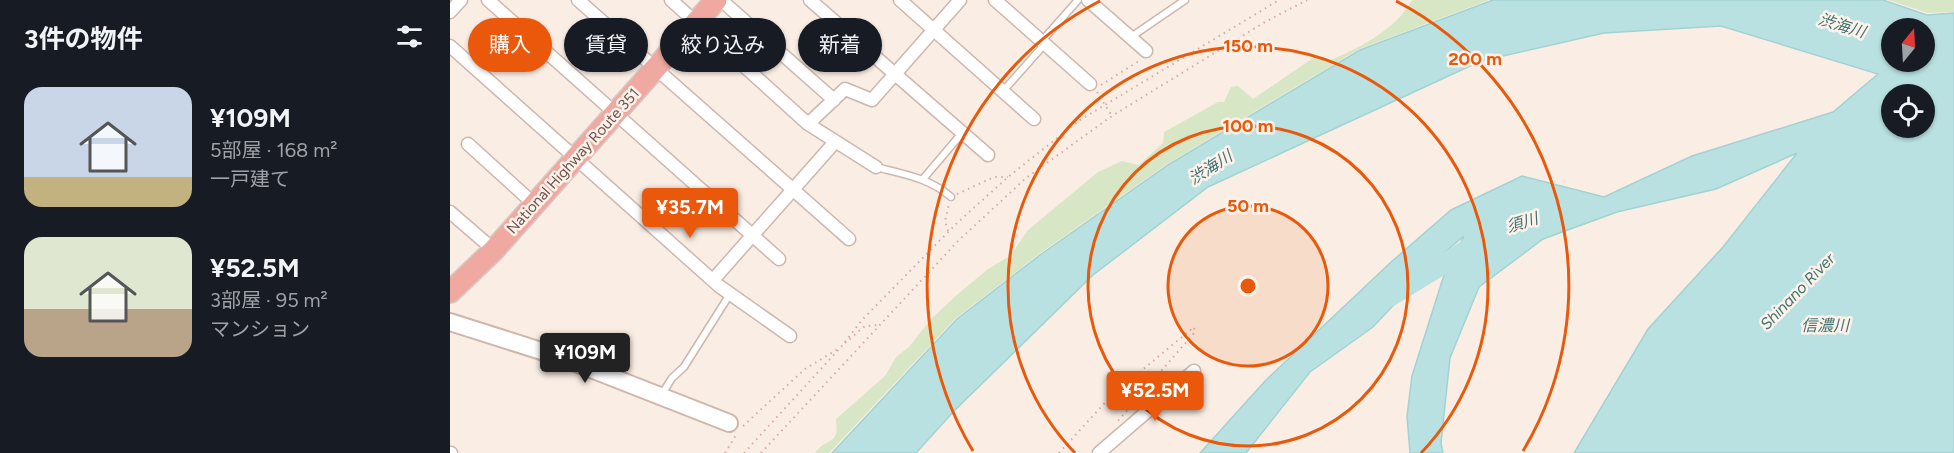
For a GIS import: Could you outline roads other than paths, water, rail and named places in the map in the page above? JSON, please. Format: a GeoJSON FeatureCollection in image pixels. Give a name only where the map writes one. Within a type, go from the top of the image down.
{"type":"FeatureCollection","features":[{"type":"Feature","properties":{"kind":"highway","name":"National Highway Route 351"},"geometry":{"type":"LineString","coordinates":[[700,18],[716,0]]}},
{"type":"Feature","properties":{"kind":"highway","name":"National Highway Route 351"},"geometry":{"type":"LineString","coordinates":[[450,292],[494,250],[614,113],[660,64]]}},
{"type":"Feature","properties":{"kind":"street"},"geometry":{"type":"LineString","coordinates":[[450,12],[461,0]]}},
{"type":"Feature","properties":{"kind":"street"},"geometry":{"type":"LineString","coordinates":[[488,0],[780,259]]}},
{"type":"Feature","properties":{"kind":"street"},"geometry":{"type":"LineString","coordinates":[[578,0],[849,239]]}},
{"type":"Feature","properties":{"kind":"street"},"geometry":{"type":"LineString","coordinates":[[671,0],[691,18]]}},
{"type":"Feature","properties":{"kind":"street"},"geometry":{"type":"LineString","coordinates":[[721,0],[834,100]]}},
{"type":"Feature","properties":{"kind":"street"},"geometry":{"type":"LineString","coordinates":[[810,0],[988,155]]}},
{"type":"Feature","properties":{"kind":"street"},"geometry":{"type":"LineString","coordinates":[[900,0],[1034,119]]}},
{"type":"Feature","properties":{"kind":"street"},"geometry":{"type":"LineString","coordinates":[[808,124],[845,89],[872,100],[960,0]]}},
{"type":"Feature","properties":{"kind":"street"},"geometry":{"type":"LineString","coordinates":[[995,0],[1090,84]]}},
{"type":"Feature","properties":{"kind":"street"},"geometry":{"type":"LineString","coordinates":[[1088,0],[1146,51]]}},
{"type":"Feature","properties":{"kind":"street"},"geometry":{"type":"LineString","coordinates":[[450,46],[713,280],[790,336]]}},
{"type":"Feature","properties":{"kind":"street"},"geometry":{"type":"LineString","coordinates":[[750,72],[808,124],[876,167]]}},
{"type":"Feature","properties":{"kind":"street"},"geometry":{"type":"LineString","coordinates":[[713,280],[835,142]]}},
{"type":"Feature","properties":{"kind":"street"},"geometry":{"type":"LineString","coordinates":[[468,144],[534,204]]}},
{"type":"Feature","properties":{"kind":"street"},"geometry":{"type":"LineString","coordinates":[[450,212],[494,250]]}},
{"type":"Feature","properties":{"kind":"street"},"geometry":{"type":"LineString","coordinates":[[450,322],[563,358],[729,423]]}},
{"type":"Feature","properties":{"kind":"street"},"geometry":{"type":"LineString","coordinates":[[1099,453],[1194,371]]}},
{"type":"Feature","properties":{"kind":"lane"},"geometry":{"type":"LineString","coordinates":[[1003,91],[1078,0]]}},
{"type":"Feature","properties":{"kind":"lane"},"geometry":{"type":"LineString","coordinates":[[1131,38],[1185,0]]}},
{"type":"Feature","properties":{"kind":"lane"},"geometry":{"type":"LineString","coordinates":[[922,179],[962,133]]}},
{"type":"Feature","properties":{"kind":"lane"},"geometry":{"type":"LineString","coordinates":[[876,167],[922,179],[941,188],[951,197]]}},
{"type":"Feature","properties":{"kind":"lane"},"geometry":{"type":"LineString","coordinates":[[661,395],[672,378],[684,367],[730,293]]}},
{"type":"Feature","properties":{"kind":"water","name":"信濃川"},"geometry":{"type":"Polygon","coordinates":[[[1493,0],[1883,0],[1927,15],[1954,13],[1954,453],[1574,453],[1648,329],[1723,247],[1797,153],[1716,189],[1617,212],[1543,239],[1479,287],[1450,358],[1441,443],[1443,453],[1410,453],[1407,416],[1412,376],[1443,278],[1464,236],[1440,256],[1373,327],[1310,372],[1246,453],[1200,453],[1266,380],[1390,263],[1451,210],[1522,176],[1604,197],[1692,156],[1833,112],[1878,74],[1721,26],[1604,33],[1481,61],[1208,187],[1093,275],[954,411],[916,453],[832,453],[957,319],[1040,255],[1168,165],[1360,50],[1493,0]]]}},
{"type":"Feature","properties":{"kind":"waterway","name":"須川"},"geometry":{"type":"LineString","coordinates":[[1391,296],[1476,244]]}},
{"type":"Feature","properties":{"kind":"water label","name":"渋海川"},"geometry":{"type":"Point","coordinates":[1842,25]}},
{"type":"Feature","properties":{"kind":"water label","name":"渋海川"},"geometry":{"type":"Point","coordinates":[1210,167]}},
{"type":"Feature","properties":{"kind":"water label","name":"Shinano River"},"geometry":{"type":"Point","coordinates":[1797,291]}}]}
